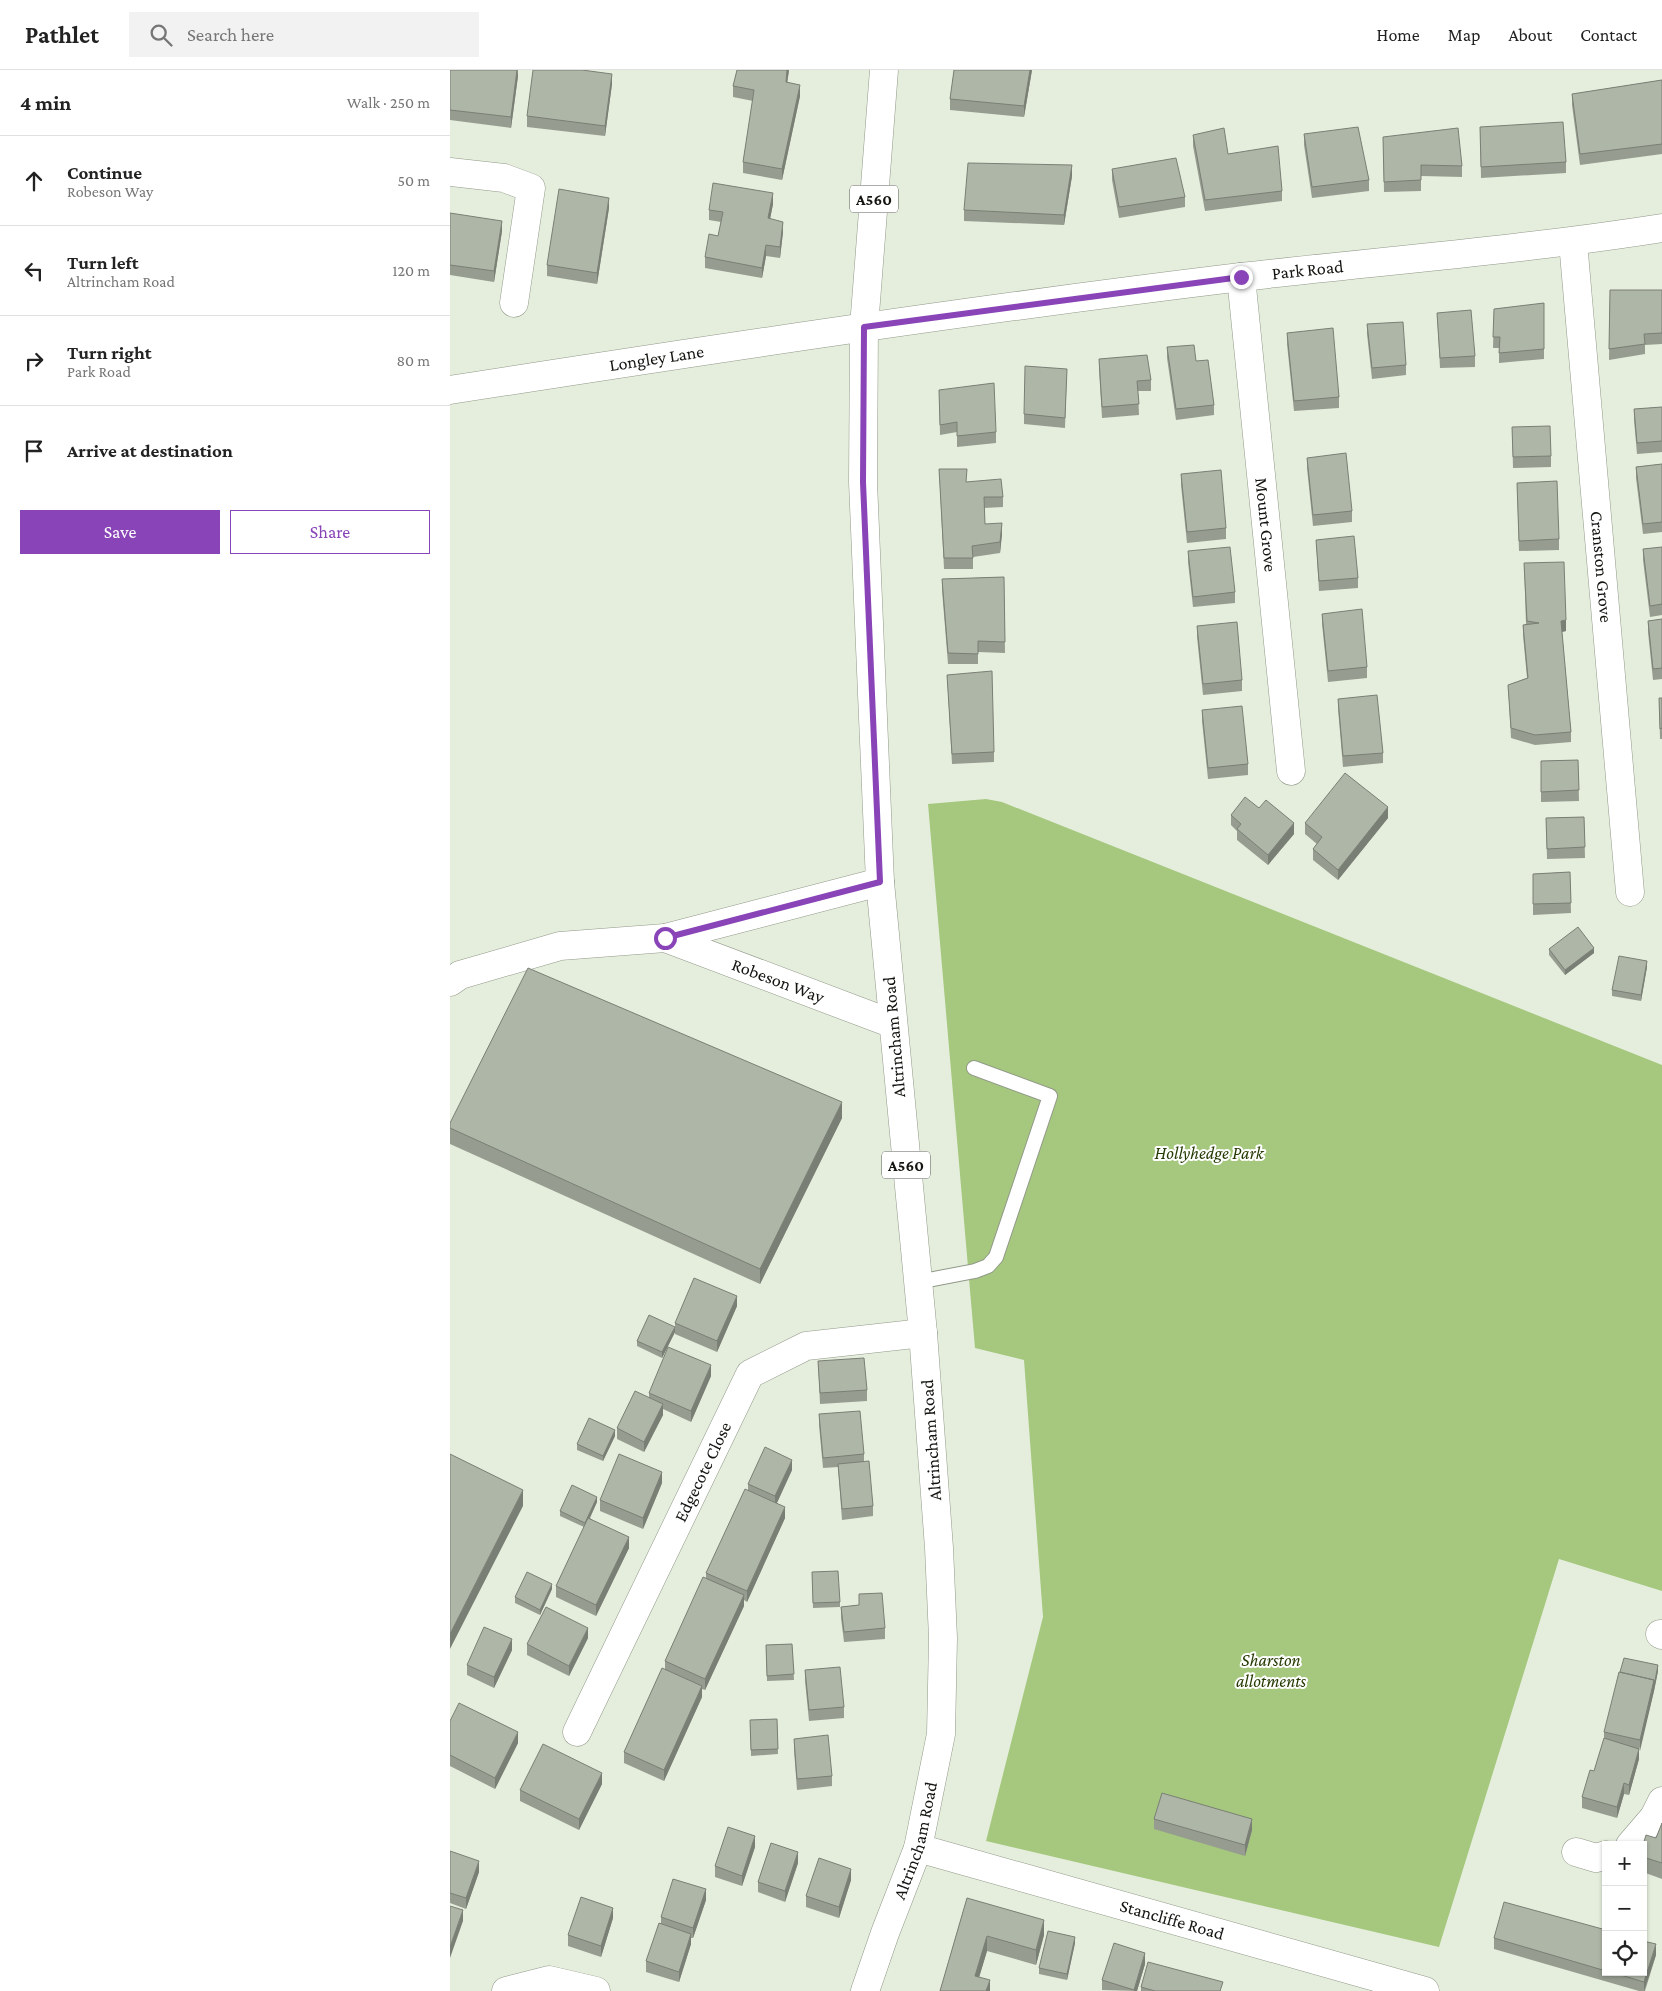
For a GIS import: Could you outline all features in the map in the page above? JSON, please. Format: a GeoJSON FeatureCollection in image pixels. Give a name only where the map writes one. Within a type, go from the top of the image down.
{"type":"FeatureCollection","features":[{"type":"Feature","properties":{"kind":"street","name":"Altrincham Road"},"geometry":{"type":"LineString","coordinates":[[865,1991],[918,1848],[941,1734],[943,1638],[939,1548],[923,1334],[880,882],[863,482],[864,327],[884,70]]}},
{"type":"Feature","properties":{"kind":"street"},"geometry":{"type":"LineString","coordinates":[[450,172],[504,178],[531,188],[514,303]]}},
{"type":"Feature","properties":{"kind":"street","name":"Park Road"},"geometry":{"type":"LineString","coordinates":[[864,327],[1241,277],[1572,242],[1662,228]]}},
{"type":"Feature","properties":{"kind":"street","name":"Cranston Grove"},"geometry":{"type":"LineString","coordinates":[[1572,242],[1630,892]]}},
{"type":"Feature","properties":{"kind":"street","name":"Mount Grove"},"geometry":{"type":"LineString","coordinates":[[1241,277],[1290,771]]}},
{"type":"Feature","properties":{"kind":"street","name":"Longley Lane"},"geometry":{"type":"LineString","coordinates":[[450,390],[864,327]]}},
{"type":"Feature","properties":{"kind":"street","name":"Robeson Way"},"geometry":{"type":"LineString","coordinates":[[450,982],[460,975],[560,946],[665,938],[880,882]]}},
{"type":"Feature","properties":{"kind":"street","name":"Robeson Way"},"geometry":{"type":"LineString","coordinates":[[665,938],[893,1024]]}},
{"type":"Feature","properties":{"kind":"street","name":"Edgecote Close"},"geometry":{"type":"LineString","coordinates":[[577,1732],[750,1374],[806,1346],[923,1334]]}},
{"type":"Feature","properties":{"kind":"street"},"geometry":{"type":"LineString","coordinates":[[1633,1841],[1654,1817],[1662,1802]]}},
{"type":"Feature","properties":{"kind":"street","name":"Stancliffe Road"},"geometry":{"type":"LineString","coordinates":[[918,1848],[1425,1991]]}},
{"type":"Feature","properties":{"kind":"street"},"geometry":{"type":"LineString","coordinates":[[1576,1852],[1596,1858],[1602,1856]]}},
{"type":"Feature","properties":{"kind":"street"},"geometry":{"type":"LineString","coordinates":[[506,1991],[549,1980],[596,1991]]}},
{"type":"Feature","properties":{"kind":"lane"},"geometry":{"type":"LineString","coordinates":[[918,1282],[975,1271],[988,1266],[996,1257],[1050,1096],[974,1068]]}},
{"type":"Feature","properties":{"kind":"green space","name":"Hollyhedge Park"},"geometry":{"type":"Polygon","coordinates":[[[986,799],[1002,802],[1662,1065],[1662,1591],[1559,1559],[1439,1947],[986,1841],[1043,1617],[1024,1360],[975,1348],[928,804],[986,799]]]}},
{"type":"Feature","properties":{"kind":"building"},"geometry":{"type":"Polygon","coordinates":[[[450,70],[517,70],[511,117],[450,110],[450,70]]]}},
{"type":"Feature","properties":{"kind":"building"},"geometry":{"type":"Polygon","coordinates":[[[533,70],[582,70],[612,74],[605,126],[527,116],[533,70]]]}},
{"type":"Feature","properties":{"kind":"building"},"geometry":{"type":"Polygon","coordinates":[[[737,70],[787,70],[786,82],[800,85],[782,169],[743,162],[754,90],[733,86],[737,70]]]}},
{"type":"Feature","properties":{"kind":"building"},"geometry":{"type":"Polygon","coordinates":[[[954,70],[1030,70],[1024,106],[950,99],[954,70]]]}},
{"type":"Feature","properties":{"kind":"building"},"geometry":{"type":"Polygon","coordinates":[[[1662,80],[1662,144],[1580,154],[1572,94],[1662,80]]]}},
{"type":"Feature","properties":{"kind":"building"},"geometry":{"type":"Polygon","coordinates":[[[1563,122],[1566,162],[1481,167],[1480,127],[1563,122]]]}},
{"type":"Feature","properties":{"kind":"building"},"geometry":{"type":"Polygon","coordinates":[[[1358,127],[1369,180],[1312,187],[1304,134],[1358,127]]]}},
{"type":"Feature","properties":{"kind":"building"},"geometry":{"type":"Polygon","coordinates":[[[1224,128],[1228,154],[1278,146],[1282,191],[1205,200],[1193,135],[1224,128]]]}},
{"type":"Feature","properties":{"kind":"building"},"geometry":{"type":"Polygon","coordinates":[[[1458,128],[1462,166],[1421,165],[1421,180],[1384,182],[1383,137],[1458,128]]]}},
{"type":"Feature","properties":{"kind":"building"},"geometry":{"type":"Polygon","coordinates":[[[1176,158],[1185,197],[1119,207],[1112,169],[1176,158]]]}},
{"type":"Feature","properties":{"kind":"building"},"geometry":{"type":"Polygon","coordinates":[[[968,163],[1072,165],[1064,215],[964,210],[968,163]]]}},
{"type":"Feature","properties":{"kind":"building"},"geometry":{"type":"Polygon","coordinates":[[[713,183],[773,193],[768,218],[783,222],[780,247],[766,245],[762,268],[705,257],[709,234],[718,236],[723,212],[709,210],[713,183]]]}},
{"type":"Feature","properties":{"kind":"building"},"geometry":{"type":"Polygon","coordinates":[[[559,189],[609,198],[597,273],[547,265],[559,189]]]}},
{"type":"Feature","properties":{"kind":"building"},"geometry":{"type":"Polygon","coordinates":[[[450,213],[502,221],[494,271],[450,265],[450,213]]]}},
{"type":"Feature","properties":{"kind":"building"},"geometry":{"type":"Polygon","coordinates":[[[1610,290],[1662,290],[1662,333],[1644,334],[1645,344],[1609,349],[1610,290]]]}},
{"type":"Feature","properties":{"kind":"building"},"geometry":{"type":"Polygon","coordinates":[[[1544,303],[1544,349],[1499,353],[1500,337],[1493,337],[1494,309],[1544,303]]]}},
{"type":"Feature","properties":{"kind":"building"},"geometry":{"type":"Polygon","coordinates":[[[1471,310],[1475,356],[1440,358],[1437,313],[1471,310]]]}},
{"type":"Feature","properties":{"kind":"building"},"geometry":{"type":"Polygon","coordinates":[[[1403,322],[1406,365],[1372,368],[1367,324],[1403,322]]]}},
{"type":"Feature","properties":{"kind":"building"},"geometry":{"type":"Polygon","coordinates":[[[1333,328],[1339,397],[1294,401],[1287,333],[1333,328]]]}},
{"type":"Feature","properties":{"kind":"building"},"geometry":{"type":"Polygon","coordinates":[[[1194,345],[1196,361],[1208,360],[1214,405],[1176,409],[1167,347],[1194,345]]]}},
{"type":"Feature","properties":{"kind":"building"},"geometry":{"type":"Polygon","coordinates":[[[1147,355],[1151,380],[1137,381],[1139,404],[1102,407],[1099,359],[1147,355]]]}},
{"type":"Feature","properties":{"kind":"building"},"geometry":{"type":"Polygon","coordinates":[[[1025,366],[1067,369],[1065,418],[1024,414],[1025,366]]]}},
{"type":"Feature","properties":{"kind":"building"},"geometry":{"type":"Polygon","coordinates":[[[994,383],[996,432],[957,436],[957,422],[940,425],[939,390],[994,383]]]}},
{"type":"Feature","properties":{"kind":"building"},"geometry":{"type":"Polygon","coordinates":[[[1662,407],[1662,441],[1637,443],[1634,409],[1662,407]]]}},
{"type":"Feature","properties":{"kind":"building"},"geometry":{"type":"Polygon","coordinates":[[[1550,426],[1551,456],[1513,457],[1512,427],[1550,426]]]}},
{"type":"Feature","properties":{"kind":"building"},"geometry":{"type":"Polygon","coordinates":[[[1346,453],[1352,511],[1313,515],[1307,458],[1346,453]]]}},
{"type":"Feature","properties":{"kind":"building"},"geometry":{"type":"Polygon","coordinates":[[[1662,464],[1662,522],[1643,524],[1636,467],[1662,464]]]}},
{"type":"Feature","properties":{"kind":"building"},"geometry":{"type":"Polygon","coordinates":[[[939,469],[967,469],[966,482],[1001,479],[1003,497],[984,497],[985,524],[1002,523],[1000,542],[972,546],[973,558],[944,558],[939,469]]]}},
{"type":"Feature","properties":{"kind":"building"},"geometry":{"type":"Polygon","coordinates":[[[1221,470],[1226,528],[1187,532],[1181,474],[1221,470]]]}},
{"type":"Feature","properties":{"kind":"building"},"geometry":{"type":"Polygon","coordinates":[[[1557,481],[1559,539],[1519,541],[1517,483],[1557,481]]]}},
{"type":"Feature","properties":{"kind":"building"},"geometry":{"type":"Polygon","coordinates":[[[1354,536],[1358,578],[1319,581],[1316,540],[1354,536]]]}},
{"type":"Feature","properties":{"kind":"building"},"geometry":{"type":"Polygon","coordinates":[[[1230,547],[1235,592],[1193,597],[1188,551],[1230,547]]]}},
{"type":"Feature","properties":{"kind":"building"},"geometry":{"type":"Polygon","coordinates":[[[1662,547],[1662,604],[1650,606],[1643,549],[1662,547]]]}},
{"type":"Feature","properties":{"kind":"building"},"geometry":{"type":"Polygon","coordinates":[[[1564,562],[1566,620],[1561,621],[1571,732],[1535,735],[1511,728],[1508,685],[1528,678],[1523,625],[1539,623],[1527,621],[1524,563],[1564,562]]]}},
{"type":"Feature","properties":{"kind":"building"},"geometry":{"type":"Polygon","coordinates":[[[1004,577],[1005,642],[978,641],[978,654],[948,653],[942,579],[1004,577]]]}},
{"type":"Feature","properties":{"kind":"building"},"geometry":{"type":"Polygon","coordinates":[[[1362,609],[1367,667],[1328,671],[1322,614],[1362,609]]]}},
{"type":"Feature","properties":{"kind":"building"},"geometry":{"type":"Polygon","coordinates":[[[1662,619],[1662,668],[1653,669],[1648,621],[1662,619]]]}},
{"type":"Feature","properties":{"kind":"building"},"geometry":{"type":"Polygon","coordinates":[[[1237,622],[1242,680],[1203,684],[1197,626],[1237,622]]]}},
{"type":"Feature","properties":{"kind":"building"},"geometry":{"type":"Polygon","coordinates":[[[992,671],[994,752],[952,754],[947,675],[992,671]]]}},
{"type":"Feature","properties":{"kind":"building"},"geometry":{"type":"Polygon","coordinates":[[[1377,695],[1383,753],[1343,756],[1338,699],[1377,695]]]}},
{"type":"Feature","properties":{"kind":"building"},"geometry":{"type":"Polygon","coordinates":[[[1659,698],[1662,698],[1662,728],[1660,729],[1659,698]]]}},
{"type":"Feature","properties":{"kind":"building"},"geometry":{"type":"Polygon","coordinates":[[[1242,706],[1248,764],[1208,768],[1202,710],[1242,706]]]}},
{"type":"Feature","properties":{"kind":"building"},"geometry":{"type":"Polygon","coordinates":[[[1578,760],[1579,790],[1541,792],[1541,761],[1578,760]]]}},
{"type":"Feature","properties":{"kind":"building"},"geometry":{"type":"Polygon","coordinates":[[[1345,773],[1388,807],[1338,870],[1313,849],[1322,837],[1305,823],[1345,773]]]}},
{"type":"Feature","properties":{"kind":"building"},"geometry":{"type":"Polygon","coordinates":[[[1245,797],[1259,808],[1266,800],[1294,823],[1268,855],[1237,829],[1241,824],[1231,815],[1245,797]]]}},
{"type":"Feature","properties":{"kind":"building"},"geometry":{"type":"Polygon","coordinates":[[[1584,817],[1585,847],[1547,849],[1546,818],[1584,817]]]}},
{"type":"Feature","properties":{"kind":"building"},"geometry":{"type":"Polygon","coordinates":[[[1570,872],[1571,903],[1533,904],[1533,874],[1570,872]]]}},
{"type":"Feature","properties":{"kind":"building"},"geometry":{"type":"Polygon","coordinates":[[[1578,927],[1594,948],[1565,970],[1549,949],[1578,927]]]}},
{"type":"Feature","properties":{"kind":"building"},"geometry":{"type":"Polygon","coordinates":[[[1619,956],[1647,961],[1641,995],[1612,990],[1619,956]]]}},
{"type":"Feature","properties":{"kind":"building"},"geometry":{"type":"Polygon","coordinates":[[[528,968],[842,1102],[760,1269],[450,1128],[450,1123],[528,968]]]}},
{"type":"Feature","properties":{"kind":"building"},"geometry":{"type":"Polygon","coordinates":[[[694,1278],[737,1296],[717,1341],[675,1323],[694,1278]]]}},
{"type":"Feature","properties":{"kind":"building"},"geometry":{"type":"Polygon","coordinates":[[[649,1315],[675,1327],[662,1352],[637,1341],[649,1315]]]}},
{"type":"Feature","properties":{"kind":"building"},"geometry":{"type":"Polygon","coordinates":[[[668,1347],[711,1365],[691,1411],[649,1393],[668,1347]]]}},
{"type":"Feature","properties":{"kind":"building"},"geometry":{"type":"Polygon","coordinates":[[[864,1358],[867,1390],[820,1393],[818,1361],[864,1358]]]}},
{"type":"Feature","properties":{"kind":"building"},"geometry":{"type":"Polygon","coordinates":[[[635,1391],[663,1404],[644,1442],[617,1428],[635,1391]]]}},
{"type":"Feature","properties":{"kind":"building"},"geometry":{"type":"Polygon","coordinates":[[[860,1411],[864,1454],[823,1458],[819,1414],[860,1411]]]}},
{"type":"Feature","properties":{"kind":"building"},"geometry":{"type":"Polygon","coordinates":[[[589,1418],[615,1430],[603,1456],[577,1444],[589,1418]]]}},
{"type":"Feature","properties":{"kind":"building"},"geometry":{"type":"Polygon","coordinates":[[[765,1447],[792,1460],[775,1496],[748,1484],[765,1447]]]}},
{"type":"Feature","properties":{"kind":"building"},"geometry":{"type":"Polygon","coordinates":[[[450,1454],[523,1490],[450,1634],[450,1454]]]}},
{"type":"Feature","properties":{"kind":"building"},"geometry":{"type":"Polygon","coordinates":[[[619,1454],[662,1472],[643,1518],[600,1500],[619,1454]]]}},
{"type":"Feature","properties":{"kind":"building"},"geometry":{"type":"Polygon","coordinates":[[[869,1461],[873,1506],[842,1509],[838,1464],[869,1461]]]}},
{"type":"Feature","properties":{"kind":"building"},"geometry":{"type":"Polygon","coordinates":[[[572,1485],[597,1497],[585,1523],[560,1511],[572,1485]]]}},
{"type":"Feature","properties":{"kind":"building"},"geometry":{"type":"Polygon","coordinates":[[[745,1489],[785,1507],[747,1591],[706,1573],[745,1489]]]}},
{"type":"Feature","properties":{"kind":"building"},"geometry":{"type":"Polygon","coordinates":[[[588,1518],[629,1537],[596,1605],[556,1586],[588,1518]]]}},
{"type":"Feature","properties":{"kind":"building"},"geometry":{"type":"Polygon","coordinates":[[[838,1571],[840,1602],[813,1603],[812,1572],[838,1571]]]}},
{"type":"Feature","properties":{"kind":"building"},"geometry":{"type":"Polygon","coordinates":[[[527,1572],[552,1584],[540,1610],[515,1597],[527,1572]]]}},
{"type":"Feature","properties":{"kind":"building"},"geometry":{"type":"Polygon","coordinates":[[[703,1577],[744,1595],[705,1679],[665,1661],[703,1577]]]}},
{"type":"Feature","properties":{"kind":"building"},"geometry":{"type":"Polygon","coordinates":[[[882,1593],[885,1628],[844,1632],[841,1607],[859,1605],[859,1594],[882,1593]]]}},
{"type":"Feature","properties":{"kind":"building"},"geometry":{"type":"Polygon","coordinates":[[[546,1607],[588,1628],[569,1666],[527,1644],[546,1607]]]}},
{"type":"Feature","properties":{"kind":"building"},"geometry":{"type":"Polygon","coordinates":[[[484,1627],[512,1639],[494,1677],[467,1665],[484,1627]]]}},
{"type":"Feature","properties":{"kind":"building"},"geometry":{"type":"Polygon","coordinates":[[[792,1644],[794,1674],[767,1676],[766,1645],[792,1644]]]}},
{"type":"Feature","properties":{"kind":"building"},"geometry":{"type":"Polygon","coordinates":[[[1624,1658],[1658,1665],[1654,1686],[1654,1680],[1620,1672],[1624,1658]]]}},
{"type":"Feature","properties":{"kind":"building"},"geometry":{"type":"Polygon","coordinates":[[[840,1667],[844,1707],[809,1710],[805,1670],[840,1667]]]}},
{"type":"Feature","properties":{"kind":"building"},"geometry":{"type":"Polygon","coordinates":[[[662,1668],[702,1686],[664,1770],[624,1752],[662,1668]]]}},
{"type":"Feature","properties":{"kind":"building"},"geometry":{"type":"Polygon","coordinates":[[[1619,1672],[1654,1680],[1640,1740],[1604,1732],[1619,1672]]]}},
{"type":"Feature","properties":{"kind":"building"},"geometry":{"type":"Polygon","coordinates":[[[459,1703],[518,1732],[495,1778],[450,1755],[450,1721],[459,1703]]]}},
{"type":"Feature","properties":{"kind":"building"},"geometry":{"type":"Polygon","coordinates":[[[777,1719],[778,1749],[751,1750],[750,1720],[777,1719]]]}},
{"type":"Feature","properties":{"kind":"building"},"geometry":{"type":"Polygon","coordinates":[[[828,1735],[832,1776],[797,1779],[794,1739],[828,1735]]]}},
{"type":"Feature","properties":{"kind":"building"},"geometry":{"type":"Polygon","coordinates":[[[1604,1738],[1639,1749],[1629,1785],[1624,1783],[1617,1807],[1582,1797],[1590,1770],[1594,1771],[1604,1738]]]}},
{"type":"Feature","properties":{"kind":"building"},"geometry":{"type":"Polygon","coordinates":[[[543,1744],[602,1773],[579,1819],[520,1790],[543,1744]]]}},
{"type":"Feature","properties":{"kind":"building"},"geometry":{"type":"Polygon","coordinates":[[[1162,1793],[1252,1819],[1245,1845],[1154,1819],[1162,1793]]]}},
{"type":"Feature","properties":{"kind":"building"},"geometry":{"type":"Polygon","coordinates":[[[1662,1823],[1662,1863],[1647,1858],[1647,1841],[1644,1841],[1646,1835],[1656,1838],[1662,1823]]]}},
{"type":"Feature","properties":{"kind":"building"},"geometry":{"type":"Polygon","coordinates":[[[728,1827],[755,1836],[742,1876],[715,1866],[728,1827]]]}},
{"type":"Feature","properties":{"kind":"building"},"geometry":{"type":"Polygon","coordinates":[[[771,1843],[798,1852],[785,1891],[758,1882],[771,1843]]]}},
{"type":"Feature","properties":{"kind":"building"},"geometry":{"type":"Polygon","coordinates":[[[450,1851],[479,1861],[466,1898],[450,1893],[450,1851]]]}},
{"type":"Feature","properties":{"kind":"building"},"geometry":{"type":"Polygon","coordinates":[[[819,1858],[851,1869],[839,1907],[806,1896],[819,1858]]]}},
{"type":"Feature","properties":{"kind":"building"},"geometry":{"type":"Polygon","coordinates":[[[673,1879],[706,1889],[693,1928],[661,1917],[673,1879]]]}},
{"type":"Feature","properties":{"kind":"building"},"geometry":{"type":"Polygon","coordinates":[[[581,1897],[613,1908],[601,1946],[568,1935],[581,1897]]]}},
{"type":"Feature","properties":{"kind":"building"},"geometry":{"type":"Polygon","coordinates":[[[967,1898],[1044,1920],[1036,1950],[987,1936],[975,1976],[990,1980],[986,1991],[940,1991],[967,1898]]]}},
{"type":"Feature","properties":{"kind":"building"},"geometry":{"type":"Polygon","coordinates":[[[1504,1902],[1602,1929],[1602,1970],[1494,1938],[1504,1902]]]}},
{"type":"Feature","properties":{"kind":"building"},"geometry":{"type":"Polygon","coordinates":[[[450,1906],[463,1910],[450,1947],[450,1906]]]}},
{"type":"Feature","properties":{"kind":"building"},"geometry":{"type":"Polygon","coordinates":[[[659,1923],[691,1934],[679,1972],[646,1961],[659,1923]]]}},
{"type":"Feature","properties":{"kind":"building"},"geometry":{"type":"Polygon","coordinates":[[[1048,1931],[1075,1937],[1067,1974],[1039,1968],[1048,1931]]]}},
{"type":"Feature","properties":{"kind":"building"},"geometry":{"type":"Polygon","coordinates":[[[1647,1942],[1656,1944],[1647,1972],[1647,1942]]]}},
{"type":"Feature","properties":{"kind":"building"},"geometry":{"type":"Polygon","coordinates":[[[1114,1943],[1145,1953],[1134,1990],[1102,1980],[1114,1943]]]}},
{"type":"Feature","properties":{"kind":"building"},"geometry":{"type":"Polygon","coordinates":[[[1148,1962],[1223,1982],[1220,1991],[1155,1991],[1141,1987],[1148,1962]]]}},
{"type":"Feature","properties":{"kind":"building"},"geometry":{"type":"Polygon","coordinates":[[[1624,1976],[1646,1976],[1644,1982],[1624,1976]]]}},
{"type":"Feature","properties":{"kind":"route"},"geometry":{"type":"LineString","coordinates":[[665,938],[880,882],[863,482],[864,327],[1241,277]]}},
{"type":"Feature","properties":{"kind":"park label","name":"Sharston allotments"},"geometry":{"type":"Point","coordinates":[1271,1670]}}]}
